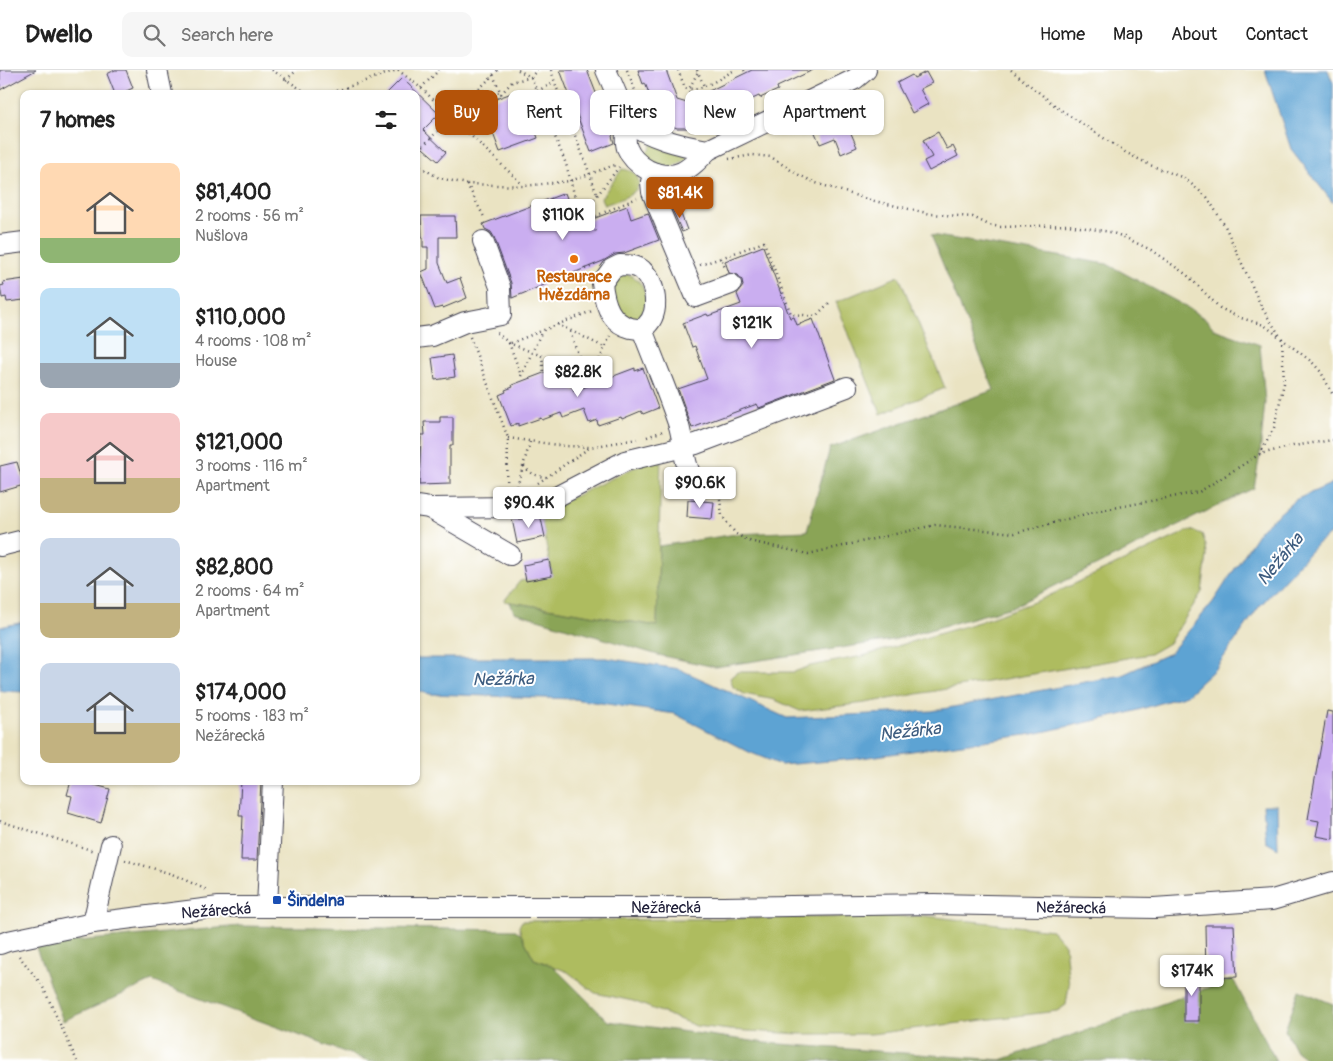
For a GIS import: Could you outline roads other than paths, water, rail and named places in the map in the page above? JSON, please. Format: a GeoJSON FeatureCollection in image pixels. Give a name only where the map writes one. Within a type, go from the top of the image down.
{"type":"FeatureCollection","features":[{"type":"Feature","properties":{"kind":"street"},"geometry":{"type":"LineString","coordinates":[[157,70],[161,90]]}},
{"type":"Feature","properties":{"kind":"street"},"geometry":{"type":"LineString","coordinates":[[606,70],[614,90]]}},
{"type":"Feature","properties":{"kind":"street"},"geometry":{"type":"LineString","coordinates":[[654,182],[680,173],[691,167],[708,150],[846,83],[866,70]]}},
{"type":"Feature","properties":{"kind":"street"},"geometry":{"type":"LineString","coordinates":[[627,135],[627,148],[632,157],[654,182],[696,297],[731,284]]}},
{"type":"Feature","properties":{"kind":"street"},"geometry":{"type":"LineString","coordinates":[[652,135],[666,141],[708,150]]}},
{"type":"Feature","properties":{"kind":"street"},"geometry":{"type":"LineString","coordinates":[[420,338],[432,336],[465,322],[501,315],[500,287],[483,241]]}},
{"type":"Feature","properties":{"kind":"street"},"geometry":{"type":"LineString","coordinates":[[0,245],[20,242]]}},
{"type":"Feature","properties":{"kind":"street"},"geometry":{"type":"LineString","coordinates":[[620,265],[632,265],[642,270],[650,281],[655,294],[655,306],[651,318],[642,329],[626,326],[618,322],[606,306],[602,283],[612,269],[620,265]]}},
{"type":"Feature","properties":{"kind":"street"},"geometry":{"type":"LineString","coordinates":[[642,329],[678,425],[687,468],[692,477],[714,483]]}},
{"type":"Feature","properties":{"kind":"street"},"geometry":{"type":"LineString","coordinates":[[423,507],[519,507],[556,497],[625,461],[684,447],[848,387]]}},
{"type":"Feature","properties":{"kind":"street"},"geometry":{"type":"LineString","coordinates":[[423,507],[510,555]]}},
{"type":"Feature","properties":{"kind":"street"},"geometry":{"type":"LineString","coordinates":[[0,546],[20,541]]}},
{"type":"Feature","properties":{"kind":"street"},"geometry":{"type":"LineString","coordinates":[[267,907],[273,785]]}},
{"type":"Feature","properties":{"kind":"street"},"geometry":{"type":"LineString","coordinates":[[93,923],[111,845]]}},
{"type":"Feature","properties":{"kind":"street","name":"Nežárecká"},"geometry":{"type":"LineString","coordinates":[[4,942],[93,923],[219,907],[723,907],[934,904],[1154,908],[1272,900],[1333,882]]}},
{"type":"Feature","properties":{"kind":"water"},"geometry":{"type":"Polygon","coordinates":[[[1265,70],[1328,70],[1333,83],[1333,203],[1291,149],[1265,70]]]}},
{"type":"Feature","properties":{"kind":"water","name":"Nežárka"},"geometry":{"type":"Polygon","coordinates":[[[1333,483],[1333,532],[1318,543],[1259,607],[1216,668],[1187,695],[1125,714],[1033,734],[855,759],[781,765],[749,752],[675,714],[573,699],[430,694],[420,692],[420,658],[606,658],[679,669],[787,718],[932,711],[1122,675],[1170,653],[1213,602],[1261,529],[1295,500],[1333,483]]]}},
{"type":"Feature","properties":{"kind":"water"},"geometry":{"type":"Polygon","coordinates":[[[20,623],[20,692],[0,691],[0,627],[20,623]]]}},
{"type":"Feature","properties":{"kind":"water"},"geometry":{"type":"Polygon","coordinates":[[[1263,805],[1277,805],[1278,849],[1266,842],[1263,805]]]}},
{"type":"Feature","properties":{"kind":"place","name":"Restaurace Hvězdárna"},"geometry":{"type":"Point","coordinates":[574,259]}},
{"type":"Feature","properties":{"kind":"place","name":"Šindelna"},"geometry":{"type":"Point","coordinates":[277,900]}}]}
